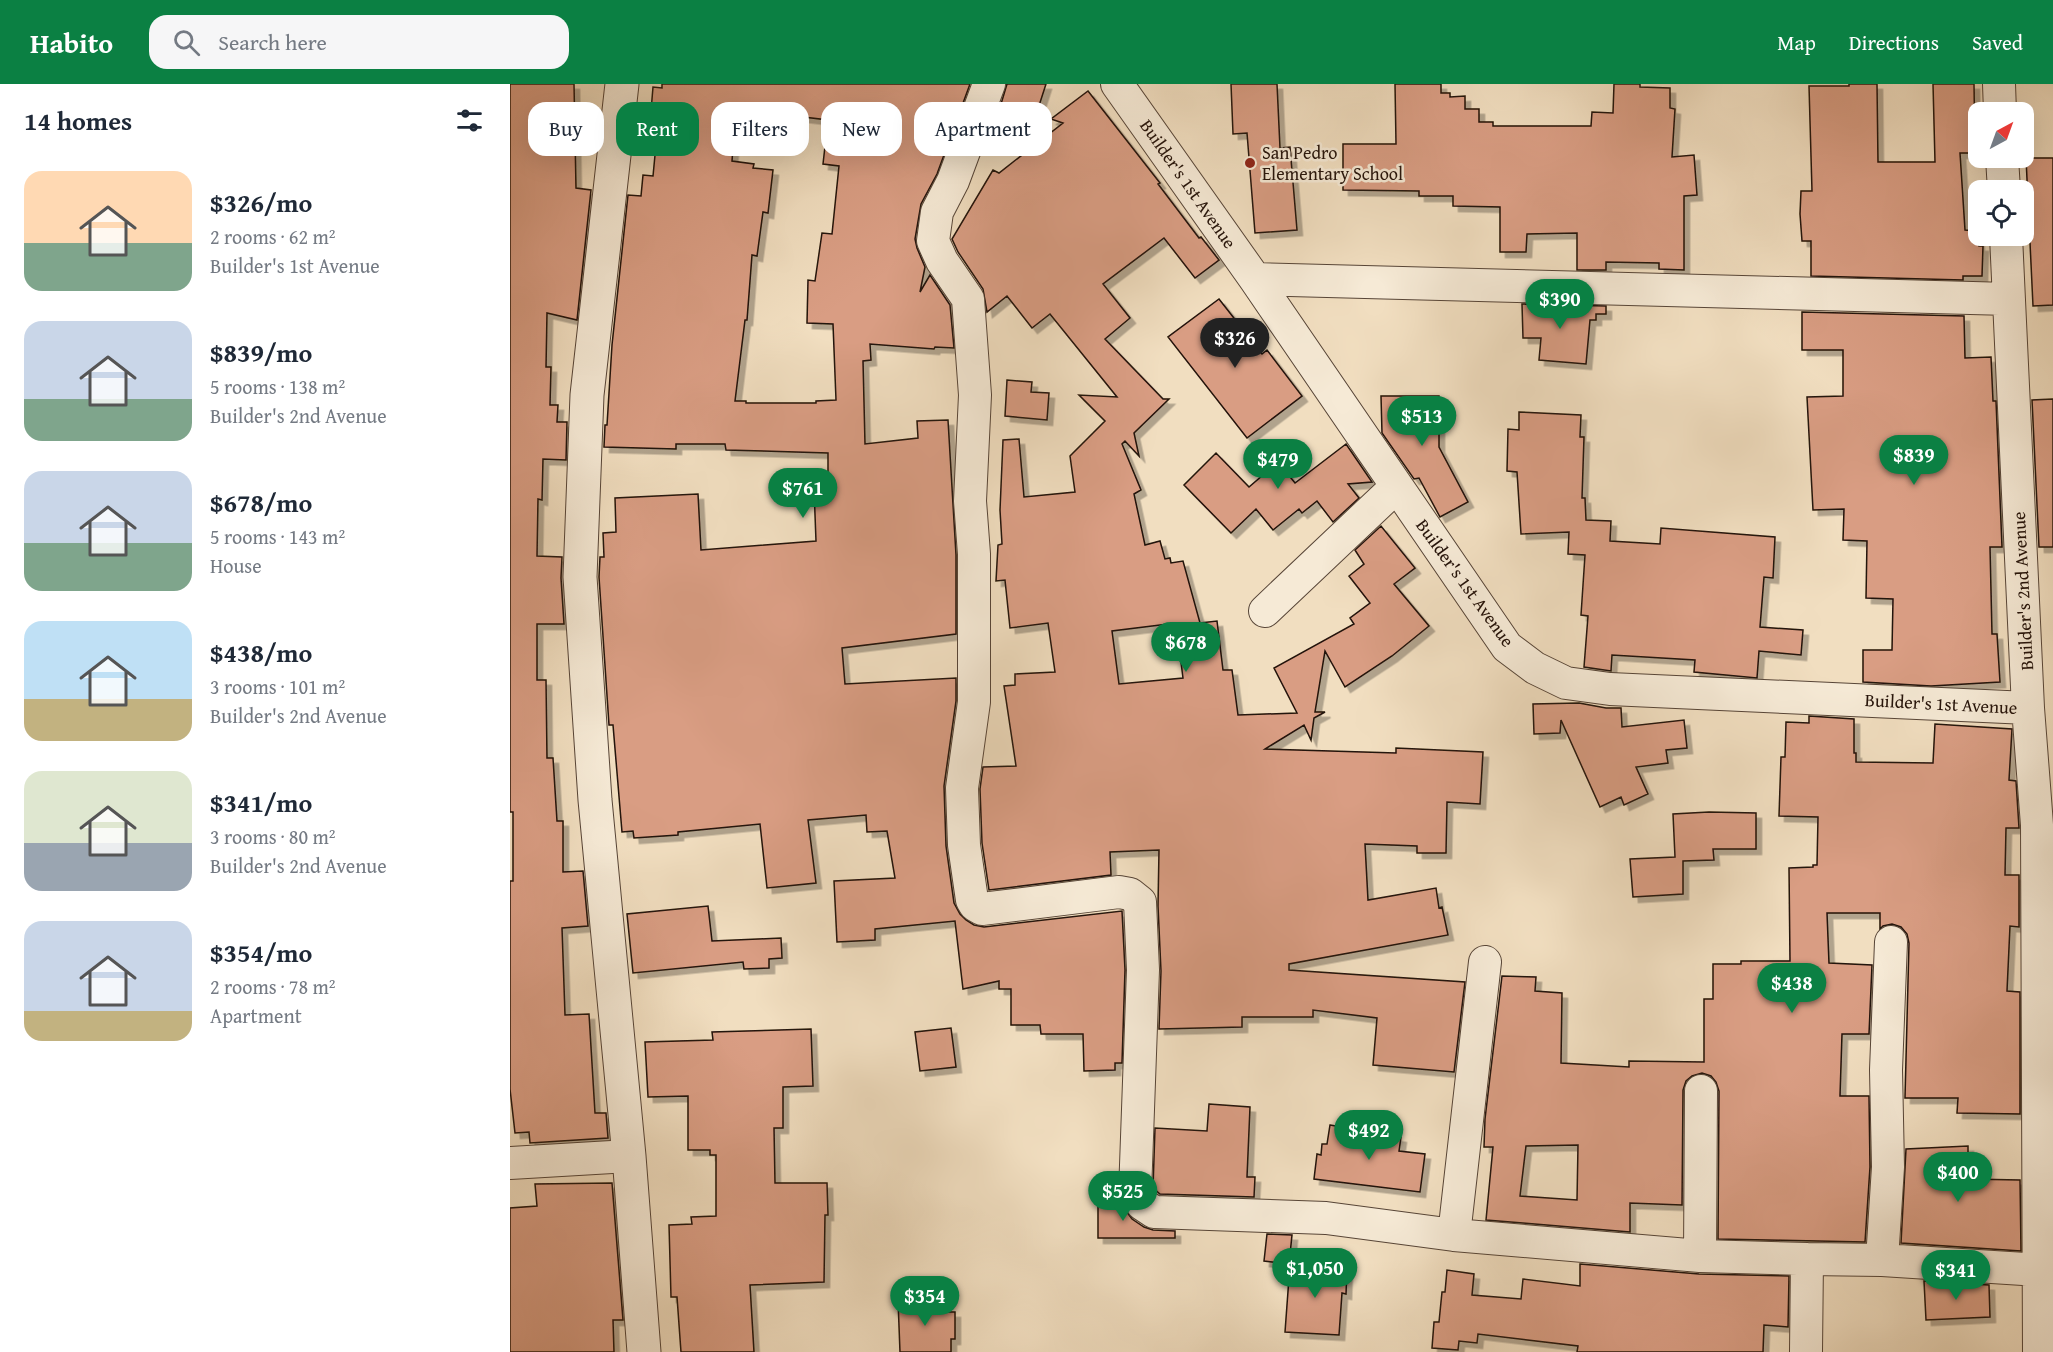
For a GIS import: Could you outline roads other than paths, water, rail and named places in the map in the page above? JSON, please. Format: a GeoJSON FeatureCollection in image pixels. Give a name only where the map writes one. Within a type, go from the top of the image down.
{"type":"FeatureCollection","features":[{"type":"Feature","properties":{"kind":"street"},"geometry":{"type":"LineString","coordinates":[[622,84],[587,395],[580,577],[595,800],[629,1156],[644,1352]]}},
{"type":"Feature","properties":{"kind":"street"},"geometry":{"type":"LineString","coordinates":[[990,84],[953,181],[937,212],[933,241],[942,261],[968,299],[975,395],[970,501],[974,554],[974,702],[962,788],[964,845],[972,900],[982,909],[1119,892],[1130,894],[1140,902],[1143,970],[1135,1193],[1142,1204],[1154,1212],[1326,1218],[1454,1235],[1700,1256],[1882,1260],[2040,1270]]}},
{"type":"Feature","properties":{"kind":"street","name":"Builder's 1st Avenue"},"geometry":{"type":"LineString","coordinates":[[1117,84],[1255,279],[1507,647],[1535,668],[1566,683],[1610,689],[2028,708]]}},
{"type":"Feature","properties":{"kind":"street"},"geometry":{"type":"LineString","coordinates":[[1999,84],[2000,102]]}},
{"type":"Feature","properties":{"kind":"street","name":"Builder's 2nd Avenue"},"geometry":{"type":"LineString","coordinates":[[2006,246],[2028,708],[2045,825],[2039,1352]]}},
{"type":"Feature","properties":{"kind":"street"},"geometry":{"type":"LineString","coordinates":[[1255,279],[2009,299]]}},
{"type":"Feature","properties":{"kind":"street"},"geometry":{"type":"LineString","coordinates":[[1265,611],[1396,487]]}},
{"type":"Feature","properties":{"kind":"street"},"geometry":{"type":"LineString","coordinates":[[1882,1260],[1888,1167],[1886,1070],[1891,942]]}},
{"type":"Feature","properties":{"kind":"street"},"geometry":{"type":"LineString","coordinates":[[1454,1235],[1485,962]]}},
{"type":"Feature","properties":{"kind":"street"},"geometry":{"type":"LineString","coordinates":[[1700,1256],[1701,1091]]}},
{"type":"Feature","properties":{"kind":"street"},"geometry":{"type":"LineString","coordinates":[[510,1163],[629,1156]]}},
{"type":"Feature","properties":{"kind":"street"},"geometry":{"type":"LineString","coordinates":[[1806,1352],[1807,1259]]}},
{"type":"Feature","properties":{"kind":"place","name":"San Pedro Elementary School"},"geometry":{"type":"Point","coordinates":[1250,163]}}]}
